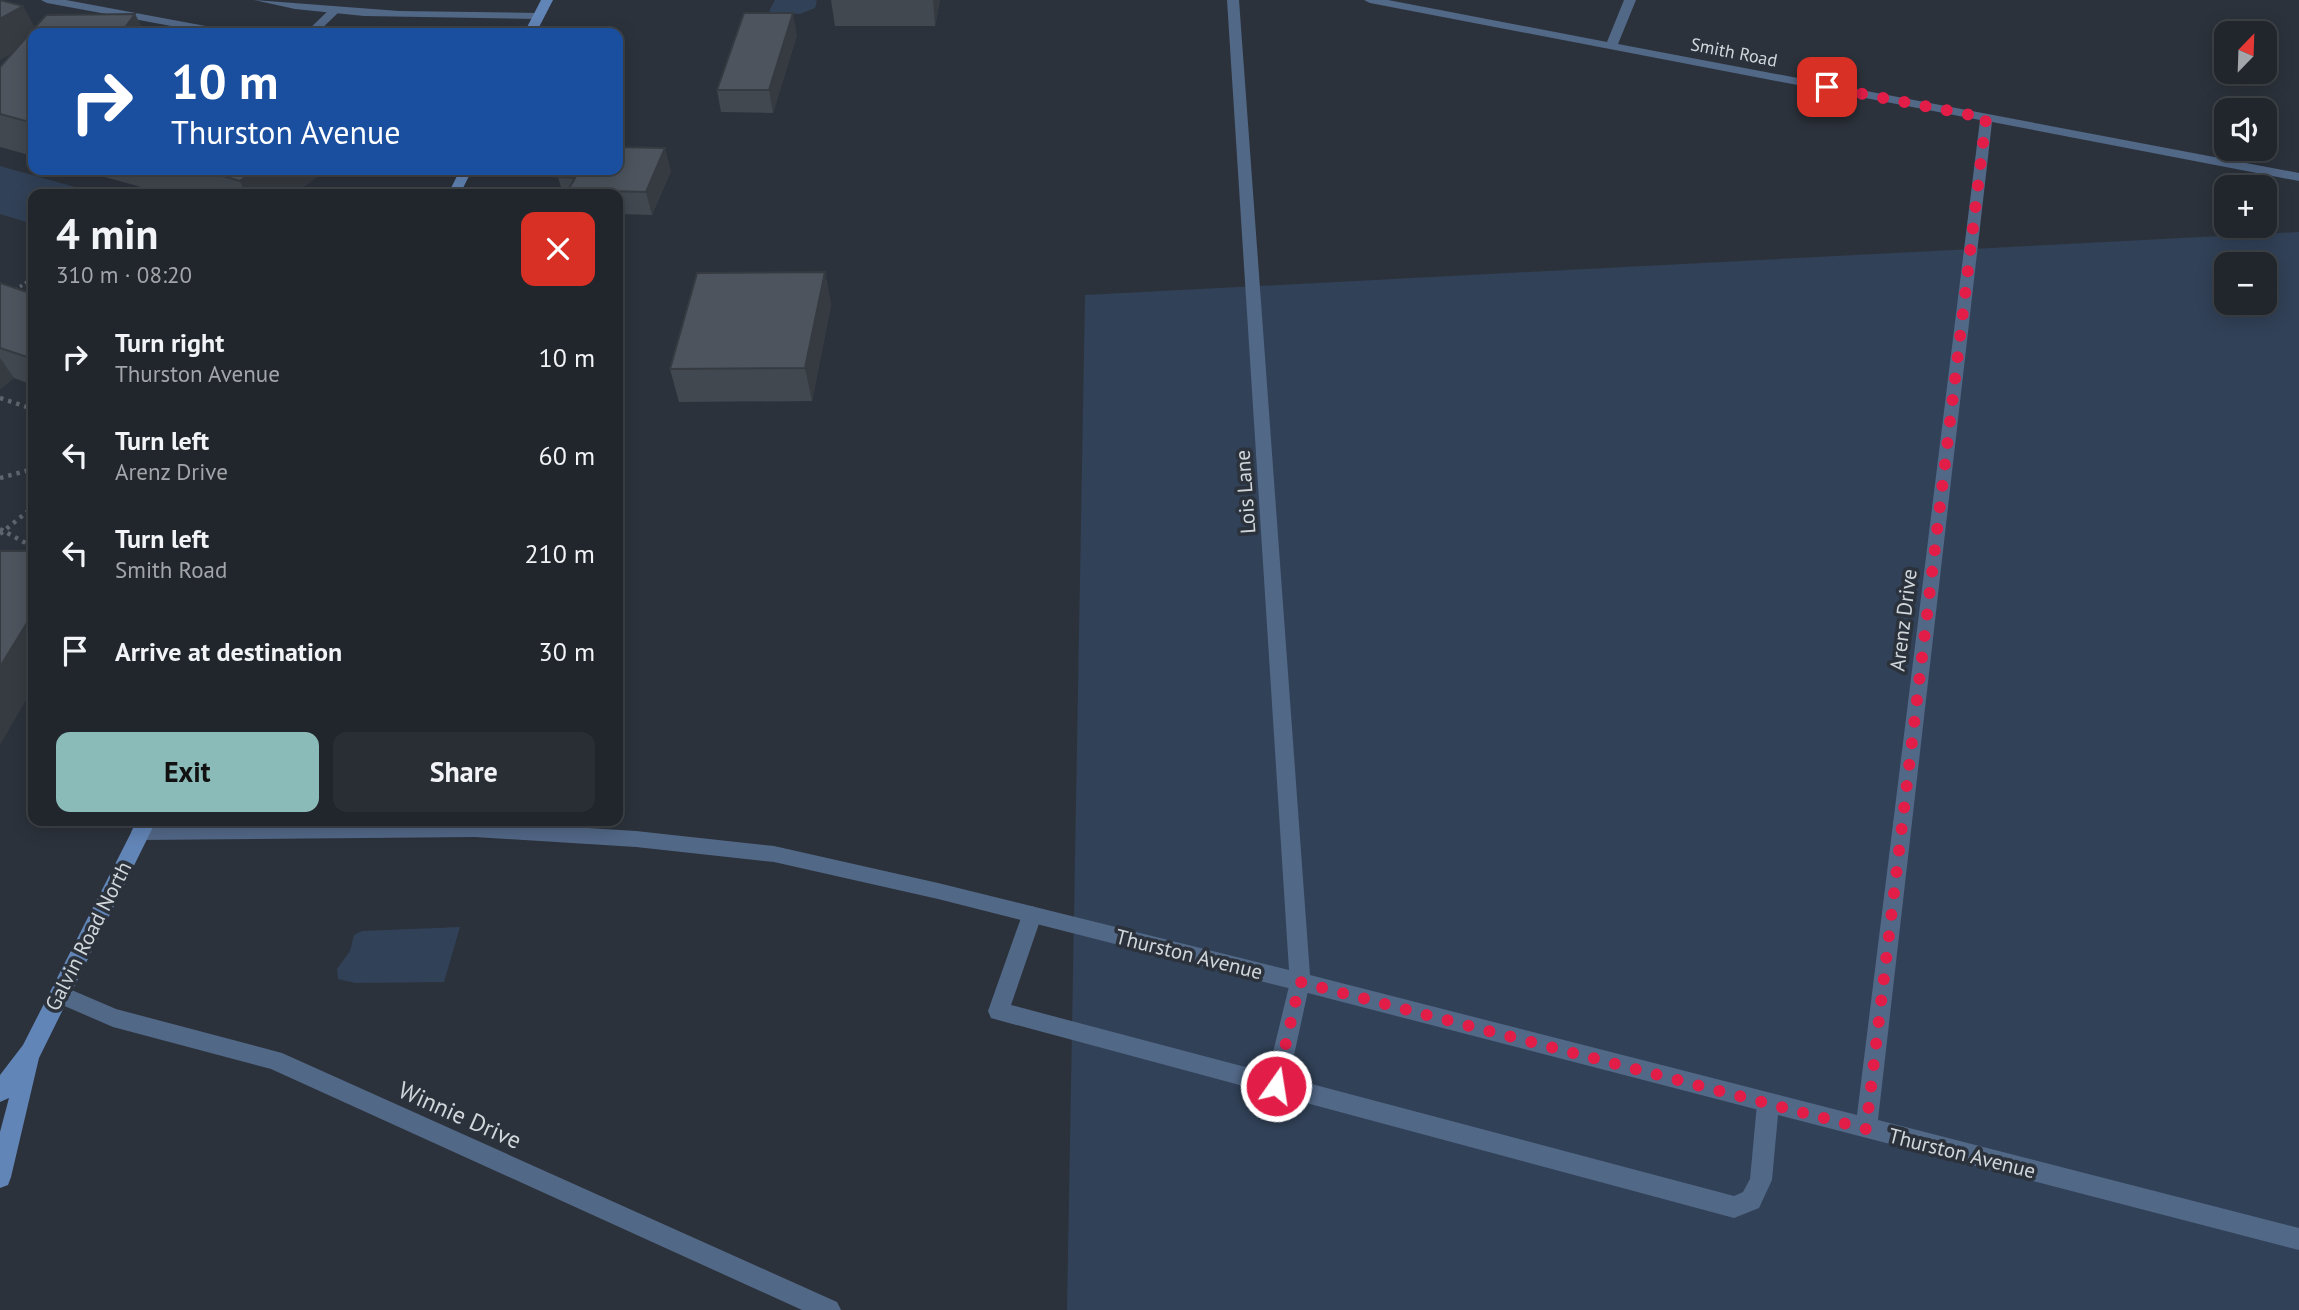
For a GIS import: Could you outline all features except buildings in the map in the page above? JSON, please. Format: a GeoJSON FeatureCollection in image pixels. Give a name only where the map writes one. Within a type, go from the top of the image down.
{"type":"FeatureCollection","features":[{"type":"Feature","properties":{"kind":"main road"},"geometry":{"type":"LineString","coordinates":[[532,28],[547,0]]}},
{"type":"Feature","properties":{"kind":"main road","name":"Galvin Road North"},"geometry":{"type":"LineString","coordinates":[[0,1092],[31,1052],[144,826]]}},
{"type":"Feature","properties":{"kind":"main road","name":"Galvin Road North"},"geometry":{"type":"LineString","coordinates":[[0,1177],[31,1052]]}},
{"type":"Feature","properties":{"kind":"street"},"geometry":{"type":"LineString","coordinates":[[47,0],[69,11],[105,12],[198,28]]}},
{"type":"Feature","properties":{"kind":"street"},"geometry":{"type":"LineString","coordinates":[[105,12],[124,0]]}},
{"type":"Feature","properties":{"kind":"street"},"geometry":{"type":"LineString","coordinates":[[260,0],[387,14],[538,16]]}},
{"type":"Feature","properties":{"kind":"street","name":"Lois Lane"},"geometry":{"type":"LineString","coordinates":[[1233,0],[1300,982],[1276,1086]]}},
{"type":"Feature","properties":{"kind":"street","name":"Smith Road"},"geometry":{"type":"LineString","coordinates":[[1370,0],[2299,177]]}},
{"type":"Feature","properties":{"kind":"street"},"geometry":{"type":"LineString","coordinates":[[1611,46],[1630,0]]}},
{"type":"Feature","properties":{"kind":"street"},"geometry":{"type":"LineString","coordinates":[[316,28],[334,10]]}},
{"type":"Feature","properties":{"kind":"street","name":"Arenz Drive"},"geometry":{"type":"LineString","coordinates":[[1866,1129],[1986,118]]}},
{"type":"Feature","properties":{"kind":"street","name":"Thurston Avenue"},"geometry":{"type":"LineString","coordinates":[[144,826],[475,829],[636,839],[774,854],[1300,982],[2299,1239]]}},
{"type":"Feature","properties":{"kind":"street"},"geometry":{"type":"LineString","coordinates":[[1032,915],[998,1011],[1734,1207],[1751,1200],[1760,1180],[1768,1104]]}},
{"type":"Feature","properties":{"kind":"street","name":"Winnie Drive"},"geometry":{"type":"LineString","coordinates":[[60,993],[113,1018],[274,1060],[829,1310]]}},
{"type":"Feature","properties":{"kind":"path"},"geometry":{"type":"LineString","coordinates":[[11,293],[28,281]]}},
{"type":"Feature","properties":{"kind":"path"},"geometry":{"type":"LineString","coordinates":[[0,398],[28,407]]}},
{"type":"Feature","properties":{"kind":"path"},"geometry":{"type":"LineString","coordinates":[[0,478],[28,470]]}},
{"type":"Feature","properties":{"kind":"path"},"geometry":{"type":"LineString","coordinates":[[28,511],[1,532],[28,545]]}},
{"type":"Feature","properties":{"kind":"shaded area"},"geometry":{"type":"Polygon","coordinates":[[[775,0],[817,1],[815,8],[800,14],[772,13],[769,11],[775,0]]]}},
{"type":"Feature","properties":{"kind":"shaded area"},"geometry":{"type":"Polygon","coordinates":[[[0,166],[82,189],[28,189],[28,222],[0,214],[0,166]]]}},
{"type":"Feature","properties":{"kind":"shaded area"},"geometry":{"type":"Polygon","coordinates":[[[2299,232],[2299,1310],[1067,1310],[1085,295],[2214,236],[2277,238],[2277,233],[2299,232]]]}},
{"type":"Feature","properties":{"kind":"shaded area"},"geometry":{"type":"Polygon","coordinates":[[[460,927],[444,982],[355,983],[338,979],[337,969],[350,951],[354,935],[362,931],[460,927]]]}},
{"type":"Feature","properties":{"kind":"route"},"geometry":{"type":"LineString","coordinates":[[1276,1086],[1300,982],[1866,1129],[1986,118],[1827,87]]}}]}
